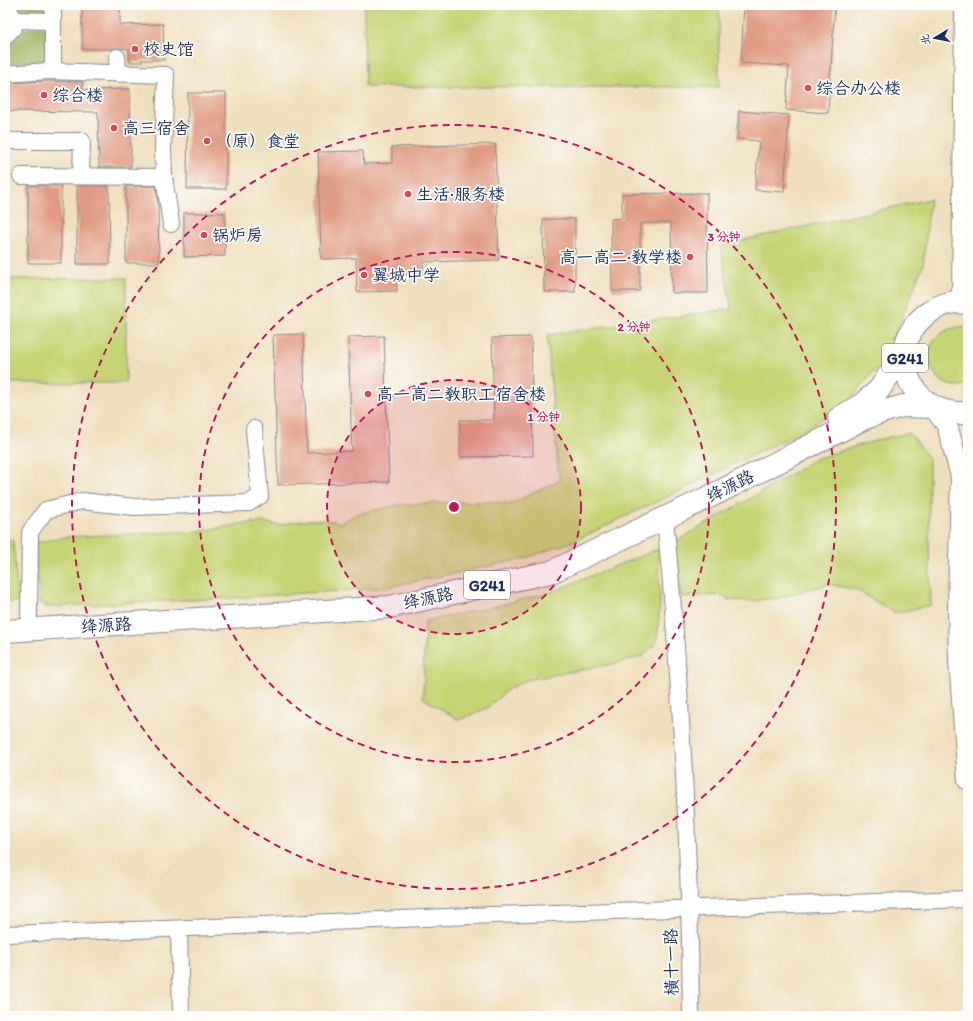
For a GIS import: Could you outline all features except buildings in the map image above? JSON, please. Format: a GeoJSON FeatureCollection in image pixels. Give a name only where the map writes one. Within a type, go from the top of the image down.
{"type":"FeatureCollection","features":[{"type":"Feature","properties":{"kind":"highway","name":"G241"},"geometry":{"type":"LineString","coordinates":[[966,302],[950,303],[939,306],[926,314],[915,324],[908,338],[904,352],[905,367],[912,386],[921,398],[933,407],[942,411],[958,414],[968,413]]}},
{"type":"Feature","properties":{"kind":"highway","name":"绛源路"},"geometry":{"type":"LineString","coordinates":[[5,617],[387,592],[547,558],[821,429],[861,405],[879,390],[904,352]]}},
{"type":"Feature","properties":{"kind":"highway","name":"绛源路"},"geometry":{"type":"LineString","coordinates":[[5,631],[389,606],[552,572],[665,518],[863,419],[903,406],[933,407]]}},
{"type":"Feature","properties":{"kind":"main road"},"geometry":{"type":"LineString","coordinates":[[964,5],[966,302]]}},
{"type":"Feature","properties":{"kind":"main road"},"geometry":{"type":"LineString","coordinates":[[933,407],[947,425],[961,476],[958,660],[968,780]]}},
{"type":"Feature","properties":{"kind":"main road"},"geometry":{"type":"LineString","coordinates":[[961,476],[968,456]]}},
{"type":"Feature","properties":{"kind":"street"},"geometry":{"type":"LineString","coordinates":[[5,7],[13,15],[15,20],[14,27],[5,36]]}},
{"type":"Feature","properties":{"kind":"street"},"geometry":{"type":"LineString","coordinates":[[15,20],[53,13],[53,71]]}},
{"type":"Feature","properties":{"kind":"street"},"geometry":{"type":"LineString","coordinates":[[117,57],[118,74]]}},
{"type":"Feature","properties":{"kind":"street"},"geometry":{"type":"LineString","coordinates":[[5,74],[53,71],[166,75],[163,148],[164,177],[171,224]]}},
{"type":"Feature","properties":{"kind":"street"},"geometry":{"type":"LineString","coordinates":[[5,141],[82,141],[81,176]]}},
{"type":"Feature","properties":{"kind":"street"},"geometry":{"type":"LineString","coordinates":[[21,176],[164,177]]}},
{"type":"Feature","properties":{"kind":"street"},"geometry":{"type":"LineString","coordinates":[[30,615],[30,532],[46,510],[82,502],[134,507],[248,503],[260,496],[254,429]]}},
{"type":"Feature","properties":{"kind":"street","name":"横十一路"},"geometry":{"type":"LineString","coordinates":[[665,518],[673,606],[690,908],[691,1016]]}},
{"type":"Feature","properties":{"kind":"street"},"geometry":{"type":"LineString","coordinates":[[5,934],[179,929],[478,915],[968,899]]}},
{"type":"Feature","properties":{"kind":"street"},"geometry":{"type":"LineString","coordinates":[[179,929],[181,1016]]}},
{"type":"Feature","properties":{"kind":"green space"},"geometry":{"type":"Polygon","coordinates":[[[15,5],[47,5],[47,16],[19,12],[15,5]]]}},
{"type":"Feature","properties":{"kind":"green space"},"geometry":{"type":"Polygon","coordinates":[[[364,5],[719,5],[719,87],[365,87],[364,5]]]}},
{"type":"Feature","properties":{"kind":"green space"},"geometry":{"type":"Polygon","coordinates":[[[41,26],[46,29],[45,61],[11,63],[9,51],[13,39],[21,30],[41,26]]]}},
{"type":"Feature","properties":{"kind":"green space"},"geometry":{"type":"Polygon","coordinates":[[[930,199],[923,265],[902,317],[880,364],[852,397],[812,426],[574,541],[523,559],[383,588],[231,598],[46,607],[40,603],[34,543],[66,537],[201,531],[260,522],[280,525],[312,520],[334,521],[340,523],[357,514],[398,505],[458,502],[497,502],[510,504],[559,481],[547,335],[731,309],[721,245],[930,199]]]}},
{"type":"Feature","properties":{"kind":"green space"},"geometry":{"type":"Polygon","coordinates":[[[126,278],[126,383],[5,383],[5,279],[126,278]]]}},
{"type":"Feature","properties":{"kind":"green space"},"geometry":{"type":"Polygon","coordinates":[[[958,327],[968,328],[968,384],[955,386],[944,382],[935,374],[930,364],[930,352],[934,341],[943,332],[958,327]]]}},
{"type":"Feature","properties":{"kind":"green space"},"geometry":{"type":"Polygon","coordinates":[[[910,433],[929,459],[929,547],[931,605],[895,613],[857,590],[828,584],[779,598],[748,601],[730,600],[719,595],[681,597],[673,543],[782,480],[815,459],[889,437],[910,433]]]}},
{"type":"Feature","properties":{"kind":"green space"},"geometry":{"type":"Polygon","coordinates":[[[13,540],[18,602],[5,603],[5,541],[13,540]]]}},
{"type":"Feature","properties":{"kind":"green space"},"geometry":{"type":"Polygon","coordinates":[[[658,549],[660,603],[657,642],[643,656],[613,664],[526,680],[507,690],[487,708],[459,720],[423,698],[425,621],[484,609],[549,593],[658,549]]]}},
{"type":"Feature","properties":{"kind":"place","name":"校史馆"},"geometry":{"type":"Point","coordinates":[135,49]}},
{"type":"Feature","properties":{"kind":"place","name":"综合办公楼"},"geometry":{"type":"Point","coordinates":[808,88]}},
{"type":"Feature","properties":{"kind":"place","name":"综合楼"},"geometry":{"type":"Point","coordinates":[44,95]}},
{"type":"Feature","properties":{"kind":"place","name":"高三宿舍"},"geometry":{"type":"Point","coordinates":[114,128]}},
{"type":"Feature","properties":{"kind":"place","name":"（原）食堂"},"geometry":{"type":"Point","coordinates":[207,141]}},
{"type":"Feature","properties":{"kind":"place","name":"生活·服务楼"},"geometry":{"type":"Point","coordinates":[408,194]}},
{"type":"Feature","properties":{"kind":"place","name":"锅炉房"},"geometry":{"type":"Point","coordinates":[204,235]}},
{"type":"Feature","properties":{"kind":"place","name":"高一高二·教学楼"},"geometry":{"type":"Point","coordinates":[690,257]}},
{"type":"Feature","properties":{"kind":"place","name":"翼城中学"},"geometry":{"type":"Point","coordinates":[364,275]}},
{"type":"Feature","properties":{"kind":"place","name":"高一高二教职工宿舍楼"},"geometry":{"type":"Point","coordinates":[368,394]}}]}
